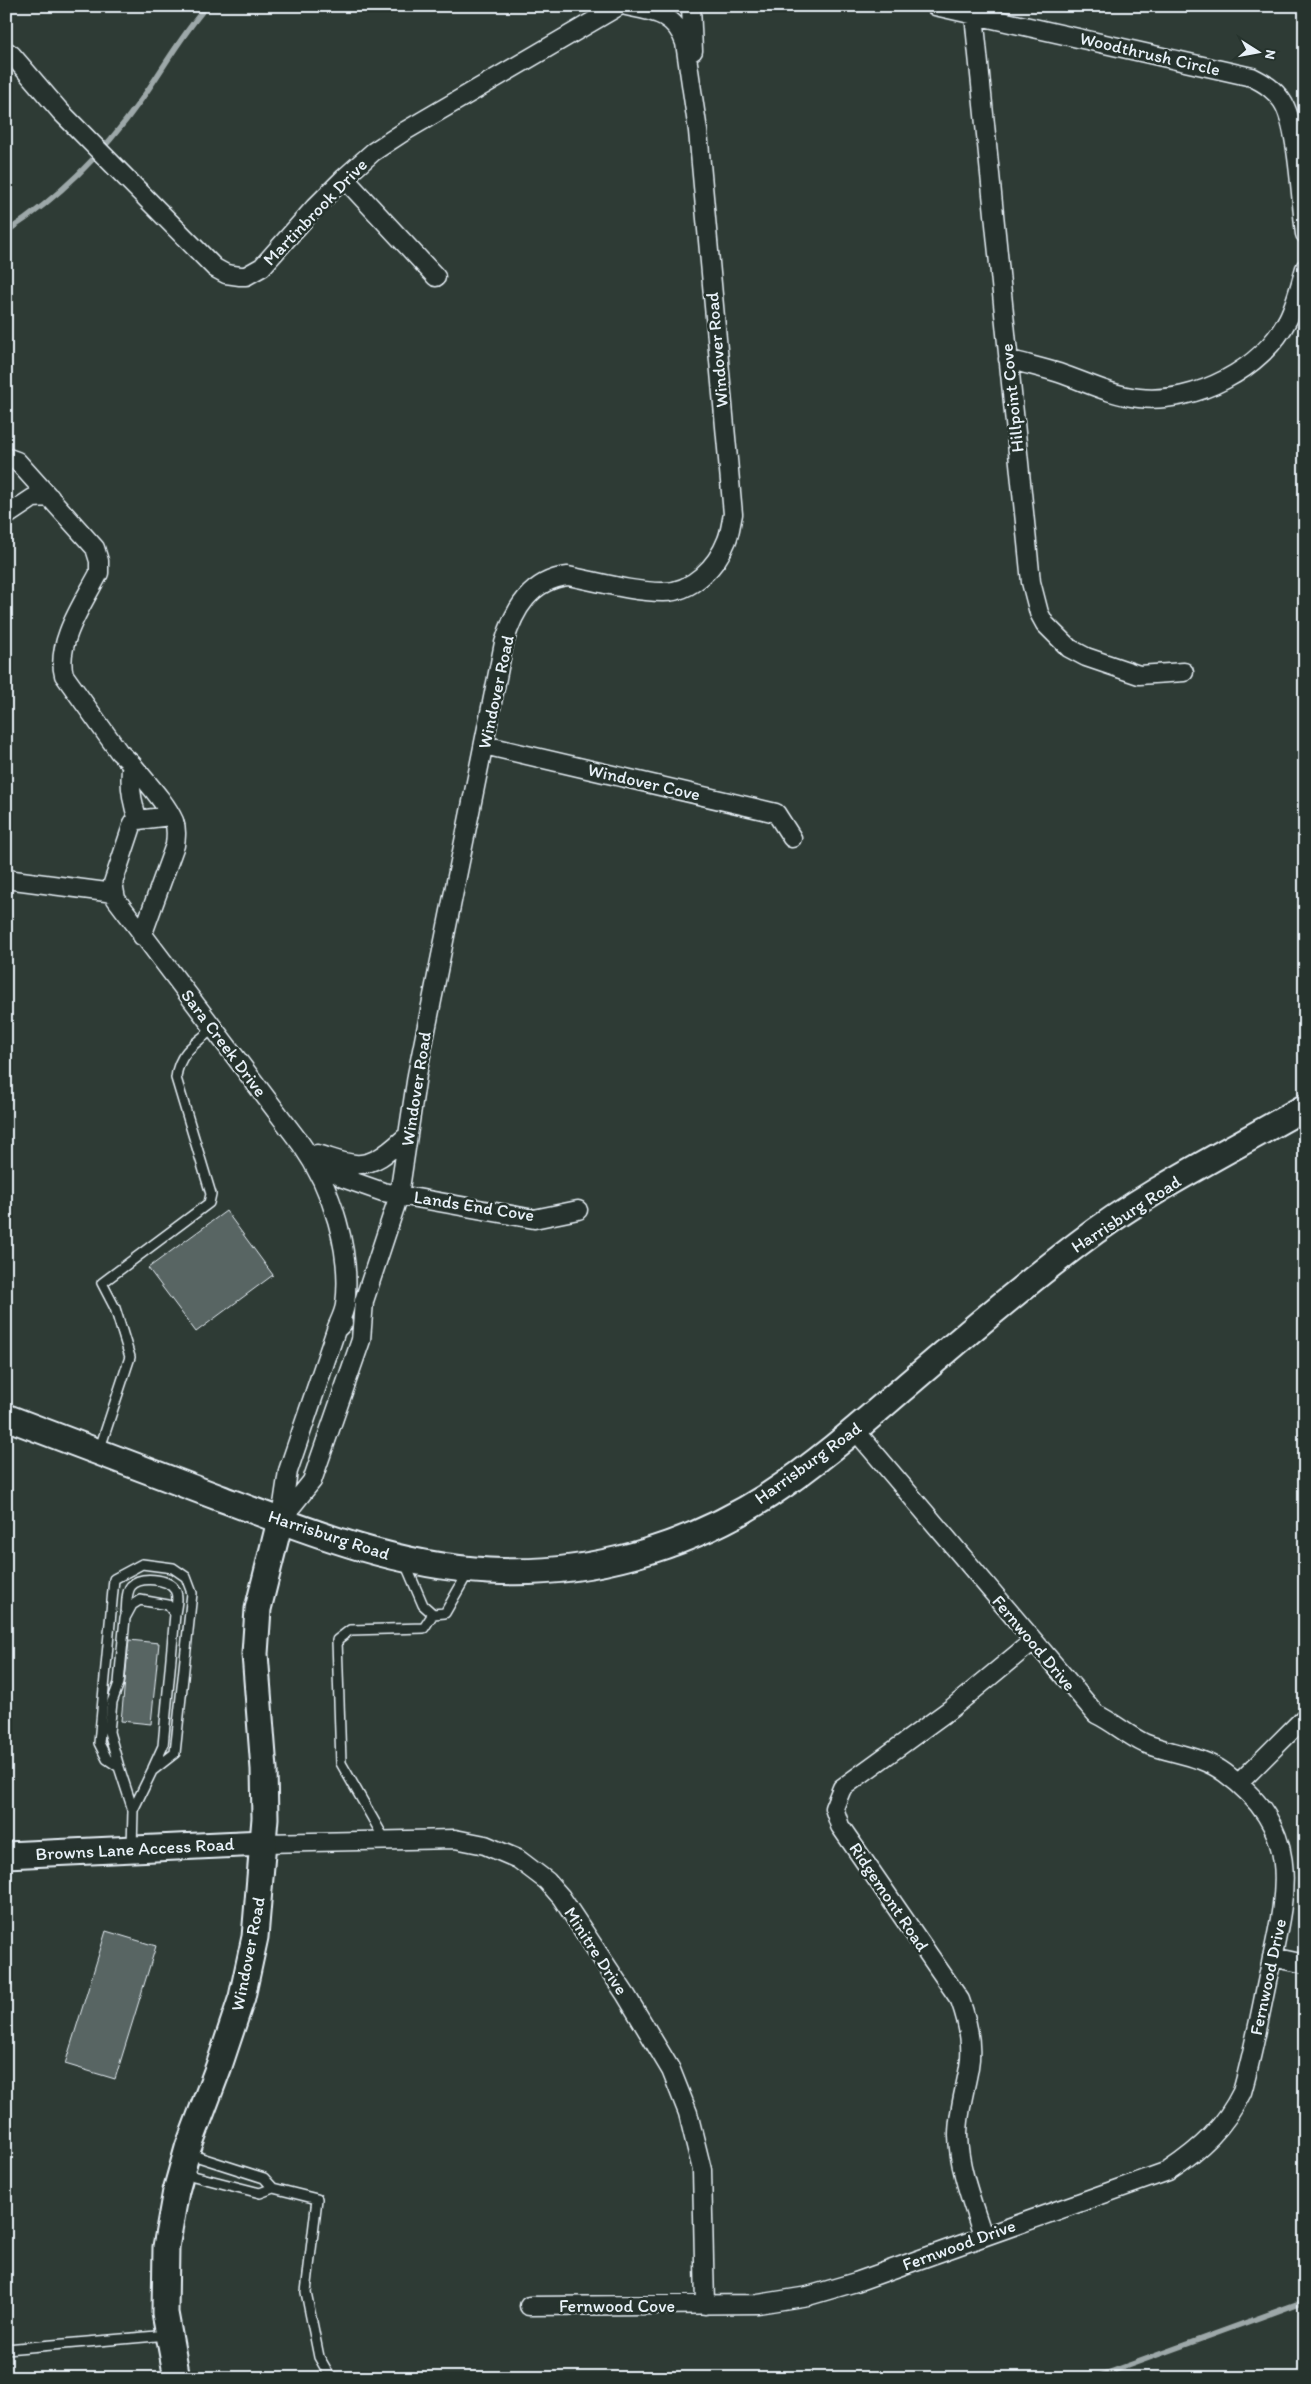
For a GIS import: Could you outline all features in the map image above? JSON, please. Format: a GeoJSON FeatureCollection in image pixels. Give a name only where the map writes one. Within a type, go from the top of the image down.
{"type":"FeatureCollection","features":[{"type":"Feature","properties":{"kind":"main road","name":"Harrisburg Road"},"geometry":{"type":"LineString","coordinates":[[6,1417],[280,1521],[376,1554],[470,1569],[524,1572],[581,1567],[618,1560],[667,1545],[711,1527],[768,1496],[855,1430],[1003,1303],[1081,1241],[1142,1200],[1305,1107]]}},
{"type":"Feature","properties":{"kind":"main road","name":"Windover Road"},"geometry":{"type":"LineString","coordinates":[[177,2378],[165,2313],[166,2247],[176,2190],[242,1997],[255,1937],[264,1843],[264,1769],[255,1654],[258,1609],[280,1521]]}},
{"type":"Feature","properties":{"kind":"main road","name":"Browns Lane Access Road"},"geometry":{"type":"LineString","coordinates":[[6,1855],[264,1843]]}},
{"type":"Feature","properties":{"kind":"street","name":"Martinbrook Drive"},"geometry":{"type":"LineString","coordinates":[[6,50],[82,133],[215,268],[226,274],[246,276],[262,267],[315,207],[373,152],[405,131],[619,6]]}},
{"type":"Feature","properties":{"kind":"street","name":"Windover Road"},"geometry":{"type":"LineString","coordinates":[[626,6],[646,8],[663,15],[683,37],[698,131]]}},
{"type":"Feature","properties":{"kind":"street","name":"Windover Road"},"geometry":{"type":"LineString","coordinates":[[280,1521],[312,1480],[361,1340],[364,1301],[399,1195],[416,1075],[430,1005],[508,631],[518,607],[533,589],[555,578],[568,576],[649,592],[663,593],[677,590],[691,584],[709,570],[720,555],[728,539],[733,514],[698,131],[691,6]]}},
{"type":"Feature","properties":{"kind":"street","name":"Woodthrush Circle"},"geometry":{"type":"LineString","coordinates":[[935,6],[1252,77],[1270,86],[1282,100],[1292,120],[1305,234]]}},
{"type":"Feature","properties":{"kind":"street","name":"Hillpoint Cove"},"geometry":{"type":"LineString","coordinates":[[974,15],[1031,582],[1039,613],[1057,638],[1086,657],[1139,676],[1184,672]]}},
{"type":"Feature","properties":{"kind":"street"},"geometry":{"type":"LineString","coordinates":[[344,178],[436,277]]}},
{"type":"Feature","properties":{"kind":"street"},"geometry":{"type":"LineString","coordinates":[[1008,359],[1058,373],[1106,392],[1138,398],[1150,399],[1192,393],[1231,377],[1262,354],[1288,320],[1296,302],[1305,268]]}},
{"type":"Feature","properties":{"kind":"street"},"geometry":{"type":"LineString","coordinates":[[6,457],[18,461],[95,548],[99,561],[99,573],[63,646],[61,663],[64,675],[119,752],[132,764],[165,806],[174,821],[175,845],[142,936]]}},
{"type":"Feature","properties":{"kind":"street"},"geometry":{"type":"LineString","coordinates":[[6,516],[33,498],[50,497]]}},
{"type":"Feature","properties":{"kind":"street","name":"Windover Cove"},"geometry":{"type":"LineString","coordinates":[[484,745],[776,813],[792,838]]}},
{"type":"Feature","properties":{"kind":"street"},"geometry":{"type":"LineString","coordinates":[[132,764],[130,776],[132,801],[138,820]]}},
{"type":"Feature","properties":{"kind":"street"},"geometry":{"type":"LineString","coordinates":[[6,879],[114,893],[113,883],[133,823],[138,820],[170,816]]}},
{"type":"Feature","properties":{"kind":"street","name":"Sara Creek Drive"},"geometry":{"type":"LineString","coordinates":[[114,893],[116,900],[142,936],[306,1151],[321,1179],[340,1230],[346,1284],[345,1307],[336,1330]]}},
{"type":"Feature","properties":{"kind":"street"},"geometry":{"type":"LineString","coordinates":[[306,1151],[356,1164],[384,1156],[408,1135]]}},
{"type":"Feature","properties":{"kind":"street","name":"Sara Creek Drive"},"geometry":{"type":"LineString","coordinates":[[306,1151],[343,1178],[383,1192],[399,1195]]}},
{"type":"Feature","properties":{"kind":"street","name":"Lands End Cove"},"geometry":{"type":"LineString","coordinates":[[399,1195],[534,1219],[578,1210]]}},
{"type":"Feature","properties":{"kind":"street","name":"Windover Road"},"geometry":{"type":"LineString","coordinates":[[280,1521],[288,1471],[336,1330],[364,1301]]}},
{"type":"Feature","properties":{"kind":"street","name":"Fernwood Drive"},"geometry":{"type":"LineString","coordinates":[[705,2305],[758,2304],[808,2296],[856,2282],[1153,2178],[1168,2171],[1205,2145],[1232,2111],[1242,2092],[1284,1905],[1285,1868],[1281,1850],[1272,1824],[1257,1800],[1239,1783],[1209,1763],[1194,1756],[1146,1743],[1120,1730],[1096,1714],[855,1430]]}},
{"type":"Feature","properties":{"kind":"street","name":"Ridgemont Road"},"geometry":{"type":"LineString","coordinates":[[983,2236],[962,2168],[958,2138],[958,2112],[970,2066],[971,2043],[968,2021],[960,2000],[840,1826],[834,1808],[842,1788],[952,1708],[1033,1641]]}},
{"type":"Feature","properties":{"kind":"street"},"geometry":{"type":"LineString","coordinates":[[1239,1783],[1305,1717]]}},
{"type":"Feature","properties":{"kind":"street","name":"Minitre Drive"},"geometry":{"type":"LineString","coordinates":[[264,1843],[455,1839],[485,1845],[518,1859],[535,1870],[561,1897],[626,1995],[671,2070],[688,2113],[702,2170],[705,2305]]}},
{"type":"Feature","properties":{"kind":"street"},"geometry":{"type":"LineString","coordinates":[[1272,1957],[1305,1964]]}},
{"type":"Feature","properties":{"kind":"street","name":"Fernwood Cove"},"geometry":{"type":"LineString","coordinates":[[529,2306],[705,2305]]}},
{"type":"Feature","properties":{"kind":"lane"},"geometry":{"type":"LineString","coordinates":[[99,1452],[130,1357],[115,1308],[102,1283],[209,1203],[211,1194],[176,1078],[177,1064],[187,1050],[213,1029]]}},
{"type":"Feature","properties":{"kind":"lane"},"geometry":{"type":"LineString","coordinates":[[403,1558],[423,1605],[433,1614],[445,1613],[470,1569]]}},
{"type":"Feature","properties":{"kind":"lane"},"geometry":{"type":"LineString","coordinates":[[118,1767],[107,1759],[99,1743],[114,1579],[142,1564],[173,1568],[186,1577],[192,1593],[175,1753],[152,1771]]}},
{"type":"Feature","properties":{"kind":"lane"},"geometry":{"type":"LineString","coordinates":[[132,1849],[133,1810],[118,1767],[109,1732],[112,1702],[119,1683],[125,1618],[131,1586],[140,1581],[166,1582],[175,1589],[177,1598],[163,1746],[133,1810]]}},
{"type":"Feature","properties":{"kind":"lane"},"geometry":{"type":"LineString","coordinates":[[125,1618],[132,1605],[140,1600],[168,1605],[175,1614]]}},
{"type":"Feature","properties":{"kind":"lane"},"geometry":{"type":"LineString","coordinates":[[385,1840],[341,1763],[337,1640],[350,1630],[424,1628],[433,1614]]}},
{"type":"Feature","properties":{"kind":"lane"},"geometry":{"type":"LineString","coordinates":[[184,2163],[260,2193],[273,2188]]}},
{"type":"Feature","properties":{"kind":"lane"},"geometry":{"type":"LineString","coordinates":[[184,2163],[264,2178],[273,2188],[317,2199],[306,2292],[320,2357],[332,2378]]}},
{"type":"Feature","properties":{"kind":"lane"},"geometry":{"type":"LineString","coordinates":[[6,2349],[168,2335]]}},
{"type":"Feature","properties":{"kind":"building"},"geometry":{"type":"Polygon","coordinates":[[[226,1211],[273,1275],[196,1332],[148,1268],[226,1211]]]}},
{"type":"Feature","properties":{"kind":"building"},"geometry":{"type":"Polygon","coordinates":[[[129,1640],[159,1643],[151,1724],[121,1721],[129,1640]]]}},
{"type":"Feature","properties":{"kind":"building"},"geometry":{"type":"Polygon","coordinates":[[[106,1931],[156,1946],[115,2079],[65,2064],[106,1931]]]}},
{"type":"Feature","properties":{"kind":"waterway"},"geometry":{"type":"LineString","coordinates":[[6,232],[26,219],[63,189],[96,155],[127,119],[189,28],[207,6]]}},
{"type":"Feature","properties":{"kind":"waterway"},"geometry":{"type":"LineString","coordinates":[[1094,2378],[1305,2301]]}}]}
